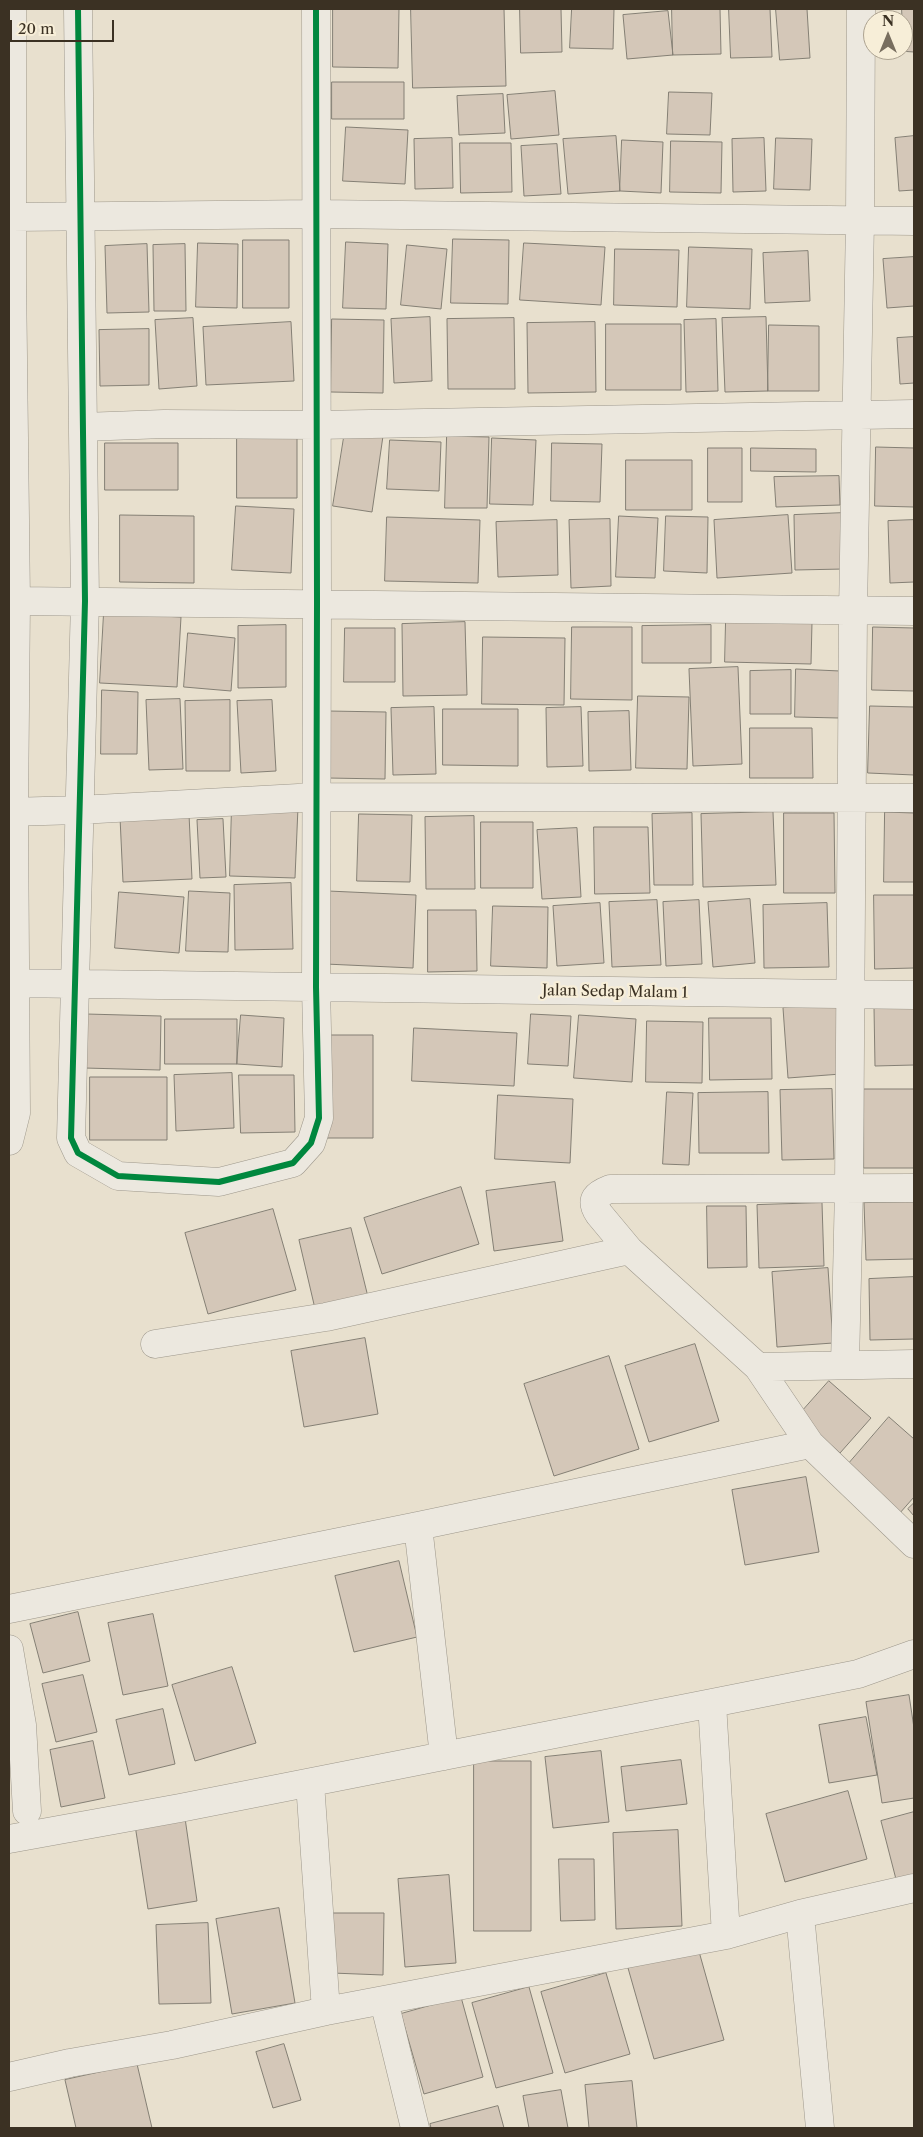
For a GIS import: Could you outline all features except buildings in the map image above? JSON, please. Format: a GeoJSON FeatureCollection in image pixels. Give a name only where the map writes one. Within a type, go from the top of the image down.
{"type":"FeatureCollection","features":[{"type":"Feature","properties":{"kind":"street"},"geometry":{"type":"LineString","coordinates":[[9,1141],[16,1113],[12,983],[11,812],[12,634],[16,601],[10,276],[12,218],[10,118],[12,9]]}},
{"type":"Feature","properties":{"kind":"street"},"geometry":{"type":"LineString","coordinates":[[78,9],[85,601],[71,1138],[78,1153],[118,1176],[219,1182],[293,1163],[311,1143],[319,1118],[316,987],[316,9]]}},
{"type":"Feature","properties":{"kind":"street"},"geometry":{"type":"LineString","coordinates":[[845,1365],[850,1188],[861,9]]}},
{"type":"Feature","properties":{"kind":"street"},"geometry":{"type":"LineString","coordinates":[[12,218],[317,214],[914,221]]}},
{"type":"Feature","properties":{"kind":"street"},"geometry":{"type":"LineString","coordinates":[[83,427],[164,424],[316,426],[914,414]]}},
{"type":"Feature","properties":{"kind":"street"},"geometry":{"type":"LineString","coordinates":[[16,601],[854,612],[914,611]]}},
{"type":"Feature","properties":{"kind":"street"},"geometry":{"type":"LineString","coordinates":[[11,812],[317,797],[914,798]]}},
{"type":"Feature","properties":{"kind":"street","name":"Jalan Sedap Malam 1"},"geometry":{"type":"LineString","coordinates":[[12,983],[914,995]]}},
{"type":"Feature","properties":{"kind":"street"},"geometry":{"type":"LineString","coordinates":[[914,1188],[610,1188],[598,1194],[595,1200],[596,1209],[629,1250],[758,1367],[810,1444],[914,1544]]}},
{"type":"Feature","properties":{"kind":"street"},"geometry":{"type":"LineString","coordinates":[[155,1344],[326,1317],[629,1250]]}},
{"type":"Feature","properties":{"kind":"street"},"geometry":{"type":"LineString","coordinates":[[758,1367],[914,1364]]}},
{"type":"Feature","properties":{"kind":"street"},"geometry":{"type":"LineString","coordinates":[[9,1609],[810,1444]]}},
{"type":"Feature","properties":{"kind":"street"},"geometry":{"type":"LineString","coordinates":[[418,1526],[444,1756]]}},
{"type":"Feature","properties":{"kind":"street"},"geometry":{"type":"LineString","coordinates":[[9,1649],[22,1725],[27,1811]]}},
{"type":"Feature","properties":{"kind":"street"},"geometry":{"type":"LineString","coordinates":[[9,1839],[310,1783],[858,1674],[914,1654]]}},
{"type":"Feature","properties":{"kind":"street"},"geometry":{"type":"LineString","coordinates":[[712,1703],[726,1935]]}},
{"type":"Feature","properties":{"kind":"street"},"geometry":{"type":"LineString","coordinates":[[310,1783],[326,2011]]}},
{"type":"Feature","properties":{"kind":"street"},"geometry":{"type":"LineString","coordinates":[[9,2077],[70,2063],[172,2045],[326,2011],[726,1935],[800,1914],[914,1888]]}},
{"type":"Feature","properties":{"kind":"street"},"geometry":{"type":"LineString","coordinates":[[800,1914],[820,2128]]}},
{"type":"Feature","properties":{"kind":"street"},"geometry":{"type":"LineString","coordinates":[[384,2001],[415,2128]]}},
{"type":"Feature","properties":{"kind":"cycle path"},"geometry":{"type":"LineString","coordinates":[[78,9],[85,601],[71,1138],[78,1153],[118,1176],[219,1182],[293,1163],[311,1143],[319,1118],[316,987],[316,9]]}}]}
